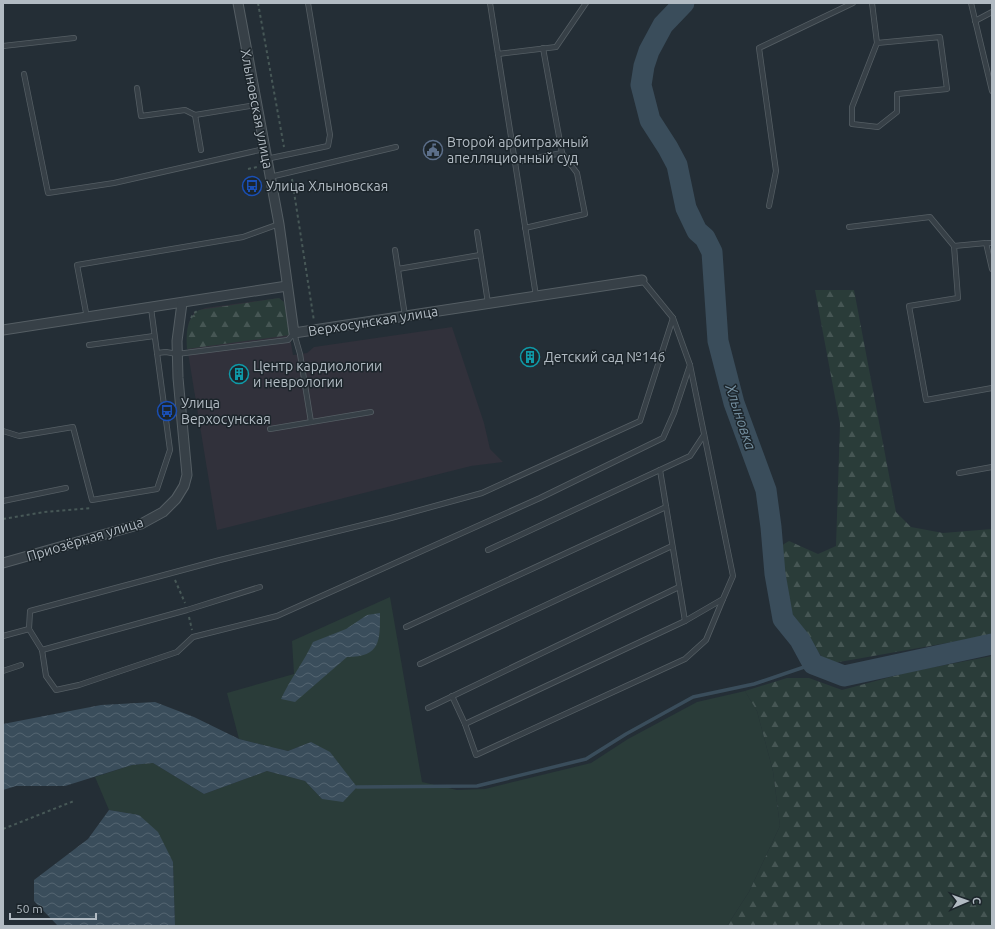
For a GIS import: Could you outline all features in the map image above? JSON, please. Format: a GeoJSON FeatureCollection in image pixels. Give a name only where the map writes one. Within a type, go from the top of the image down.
{"type":"FeatureCollection","features":[{"type":"Feature","properties":{"kind":"street","name":"Хлыновская улица"},"geometry":{"type":"LineString","coordinates":[[238,3],[279,224],[287,286]]}},
{"type":"Feature","properties":{"kind":"street","name":"Верхосунская улица"},"geometry":{"type":"LineString","coordinates":[[287,286],[294,333],[642,280]]}},
{"type":"Feature","properties":{"kind":"street"},"geometry":{"type":"LineString","coordinates":[[3,330],[287,286]]}},
{"type":"Feature","properties":{"kind":"street","name":"Приозёрная улица"},"geometry":{"type":"LineString","coordinates":[[3,563],[141,524],[163,512],[176,499],[184,486],[187,462],[177,354],[178,328],[182,303]]}},
{"type":"Feature","properties":{"kind":"lane"},"geometry":{"type":"LineString","coordinates":[[266,159],[328,146],[330,135],[308,3]]}},
{"type":"Feature","properties":{"kind":"lane"},"geometry":{"type":"LineString","coordinates":[[490,3],[536,296]]}},
{"type":"Feature","properties":{"kind":"lane"},"geometry":{"type":"LineString","coordinates":[[498,54],[556,47],[586,3]]}},
{"type":"Feature","properties":{"kind":"lane"},"geometry":{"type":"LineString","coordinates":[[769,206],[776,171],[760,48],[853,3]]}},
{"type":"Feature","properties":{"kind":"lane"},"geometry":{"type":"LineString","coordinates":[[872,3],[877,43],[852,107],[852,124],[878,127],[897,112],[896,94],[947,89],[940,37],[877,43]]}},
{"type":"Feature","properties":{"kind":"lane"},"geometry":{"type":"LineString","coordinates":[[971,3],[992,91]]}},
{"type":"Feature","properties":{"kind":"lane"},"geometry":{"type":"LineString","coordinates":[[975,21],[992,12]]}},
{"type":"Feature","properties":{"kind":"lane"},"geometry":{"type":"LineString","coordinates":[[3,46],[74,38]]}},
{"type":"Feature","properties":{"kind":"lane"},"geometry":{"type":"LineString","coordinates":[[525,228],[586,214],[577,172],[562,153],[544,48]]}},
{"type":"Feature","properties":{"kind":"lane"},"geometry":{"type":"LineString","coordinates":[[24,74],[48,193],[114,183],[264,149]]}},
{"type":"Feature","properties":{"kind":"lane"},"geometry":{"type":"LineString","coordinates":[[137,88],[141,116],[185,110],[195,115],[256,105]]}},
{"type":"Feature","properties":{"kind":"lane"},"geometry":{"type":"LineString","coordinates":[[195,115],[201,150]]}},
{"type":"Feature","properties":{"kind":"lane"},"geometry":{"type":"LineString","coordinates":[[270,177],[396,147]]}},
{"type":"Feature","properties":{"kind":"lane"},"geometry":{"type":"LineString","coordinates":[[515,162],[562,153]]}},
{"type":"Feature","properties":{"kind":"lane"},"geometry":{"type":"LineString","coordinates":[[849,227],[930,217],[954,246],[958,298],[909,306],[926,400],[992,388]]}},
{"type":"Feature","properties":{"kind":"lane"},"geometry":{"type":"LineString","coordinates":[[87,318],[77,265],[243,237],[279,224]]}},
{"type":"Feature","properties":{"kind":"lane"},"geometry":{"type":"LineString","coordinates":[[477,232],[488,304]]}},
{"type":"Feature","properties":{"kind":"lane"},"geometry":{"type":"LineString","coordinates":[[954,246],[992,242]]}},
{"type":"Feature","properties":{"kind":"lane"},"geometry":{"type":"LineString","coordinates":[[986,243],[992,269]]}},
{"type":"Feature","properties":{"kind":"lane"},"geometry":{"type":"LineString","coordinates":[[395,250],[405,316]]}},
{"type":"Feature","properties":{"kind":"lane"},"geometry":{"type":"LineString","coordinates":[[398,269],[480,254]]}},
{"type":"Feature","properties":{"kind":"lane"},"geometry":{"type":"LineString","coordinates":[[452,696],[465,724],[476,755],[685,659],[706,640],[733,576],[690,365],[673,318],[642,280]]}},
{"type":"Feature","properties":{"kind":"lane"},"geometry":{"type":"LineString","coordinates":[[3,431],[19,436],[73,427],[92,500],[157,489],[170,450],[151,308]]}},
{"type":"Feature","properties":{"kind":"lane"},"geometry":{"type":"LineString","coordinates":[[673,318],[640,421],[482,493],[391,518],[220,560],[30,611],[29,629],[42,650],[46,676],[56,690],[79,685],[177,652],[193,637],[277,616],[540,498],[663,438],[674,413],[690,365]]}},
{"type":"Feature","properties":{"kind":"lane"},"geometry":{"type":"LineString","coordinates":[[157,353],[166,352],[177,354],[288,340],[294,333]]}},
{"type":"Feature","properties":{"kind":"lane"},"geometry":{"type":"LineString","coordinates":[[294,333],[300,354],[311,422]]}},
{"type":"Feature","properties":{"kind":"lane"},"geometry":{"type":"LineString","coordinates":[[89,345],[154,336]]}},
{"type":"Feature","properties":{"kind":"lane"},"geometry":{"type":"LineString","coordinates":[[277,384],[304,381]]}},
{"type":"Feature","properties":{"kind":"lane"},"geometry":{"type":"LineString","coordinates":[[270,429],[371,412]]}},
{"type":"Feature","properties":{"kind":"lane"},"geometry":{"type":"LineString","coordinates":[[488,550],[690,456],[704,435]]}},
{"type":"Feature","properties":{"kind":"lane"},"geometry":{"type":"LineString","coordinates":[[959,473],[992,467]]}},
{"type":"Feature","properties":{"kind":"lane"},"geometry":{"type":"LineString","coordinates":[[660,470],[684,621]]}},
{"type":"Feature","properties":{"kind":"lane"},"geometry":{"type":"LineString","coordinates":[[3,501],[66,488]]}},
{"type":"Feature","properties":{"kind":"lane"},"geometry":{"type":"LineString","coordinates":[[406,627],[666,507]]}},
{"type":"Feature","properties":{"kind":"lane"},"geometry":{"type":"LineString","coordinates":[[420,664],[672,546]]}},
{"type":"Feature","properties":{"kind":"lane"},"geometry":{"type":"LineString","coordinates":[[42,650],[187,610],[260,587]]}},
{"type":"Feature","properties":{"kind":"lane"},"geometry":{"type":"LineString","coordinates":[[428,708],[679,587]]}},
{"type":"Feature","properties":{"kind":"lane"},"geometry":{"type":"LineString","coordinates":[[465,724],[684,621],[723,599]]}},
{"type":"Feature","properties":{"kind":"lane"},"geometry":{"type":"LineString","coordinates":[[3,636],[29,629]]}},
{"type":"Feature","properties":{"kind":"lane"},"geometry":{"type":"LineString","coordinates":[[3,671],[21,665]]}},
{"type":"Feature","properties":{"kind":"path"},"geometry":{"type":"LineString","coordinates":[[258,3],[286,155]]}},
{"type":"Feature","properties":{"kind":"path"},"geometry":{"type":"LineString","coordinates":[[248,169],[257,167]]}},
{"type":"Feature","properties":{"kind":"path"},"geometry":{"type":"LineString","coordinates":[[290,172],[315,330]]}},
{"type":"Feature","properties":{"kind":"path"},"geometry":{"type":"LineString","coordinates":[[189,322],[194,313],[205,308]]}},
{"type":"Feature","properties":{"kind":"path"},"geometry":{"type":"LineString","coordinates":[[3,829],[74,801]]}},
{"type":"Feature","properties":{"kind":"shaded area"},"geometry":{"type":"Polygon","coordinates":[[[279,298],[284,302],[293,355],[307,353],[314,347],[452,327],[484,423],[490,449],[503,462],[471,466],[217,530],[188,353],[187,338],[189,322],[194,313],[205,308],[279,298]]]}},
{"type":"Feature","properties":{"kind":"green space"},"geometry":{"type":"Polygon","coordinates":[[[815,290],[854,290],[896,512],[911,527],[943,533],[992,529],[992,635],[828,664],[786,613],[779,547],[789,541],[818,554],[836,546],[840,424],[815,290]]]}},
{"type":"Feature","properties":{"kind":"green space"},"geometry":{"type":"Polygon","coordinates":[[[279,298],[284,302],[290,335],[187,349],[189,322],[199,310],[279,298]]]}},
{"type":"Feature","properties":{"kind":"green space"},"geometry":{"type":"Polygon","coordinates":[[[390,597],[422,782],[457,790],[485,789],[591,763],[628,739],[697,702],[745,691],[757,711],[773,771],[780,826],[749,892],[727,926],[175,926],[173,862],[139,815],[109,810],[95,777],[132,765],[153,763],[204,794],[267,771],[305,781],[322,799],[311,742],[288,751],[239,739],[227,693],[294,674],[292,641],[390,597]]]}},
{"type":"Feature","properties":{"kind":"green space"},"geometry":{"type":"Polygon","coordinates":[[[992,656],[992,926],[727,926],[749,892],[780,826],[773,771],[757,711],[745,691],[787,678],[809,678],[842,690],[909,672],[992,656]]]}},
{"type":"Feature","properties":{"kind":"water"},"geometry":{"type":"Polygon","coordinates":[[[380,613],[379,639],[372,650],[366,654],[347,657],[295,702],[281,699],[313,642],[346,629],[367,615],[380,613]]]}},
{"type":"Feature","properties":{"kind":"water"},"geometry":{"type":"Polygon","coordinates":[[[155,702],[194,717],[239,739],[288,751],[311,742],[330,752],[357,787],[343,802],[322,799],[305,781],[267,771],[204,794],[153,763],[132,765],[65,786],[16,786],[3,790],[3,724],[101,705],[155,702]]]}},
{"type":"Feature","properties":{"kind":"water"},"geometry":{"type":"Polygon","coordinates":[[[109,810],[139,815],[158,832],[173,862],[175,926],[58,926],[34,901],[34,880],[88,839],[109,810]]]}},
{"type":"Feature","properties":{"kind":"waterway","name":"Хлыновка"},"geometry":{"type":"LineString","coordinates":[[684,3],[663,25],[649,51],[644,66],[641,85],[650,120],[677,165],[686,208],[697,231],[705,238],[712,252],[718,341],[734,403],[766,490],[775,574],[783,619],[800,640],[813,664],[844,676],[992,644]]}},
{"type":"Feature","properties":{"kind":"waterway"},"geometry":{"type":"LineString","coordinates":[[357,787],[477,786],[586,759],[626,734],[693,697],[754,684],[813,664]]}},
{"type":"Feature","properties":{"kind":"place","name":"Второй арбитражный апелляционный суд"},"geometry":{"type":"Point","coordinates":[433,150]}},
{"type":"Feature","properties":{"kind":"place","name":"Улица Хлыновская"},"geometry":{"type":"Point","coordinates":[252,186]}},
{"type":"Feature","properties":{"kind":"place","name":"Детский сад №146"},"geometry":{"type":"Point","coordinates":[530,357]}},
{"type":"Feature","properties":{"kind":"place","name":"Центр кардиологии и неврологии"},"geometry":{"type":"Point","coordinates":[239,374]}},
{"type":"Feature","properties":{"kind":"place","name":"Улица Верхосунская"},"geometry":{"type":"Point","coordinates":[167,411]}}]}
